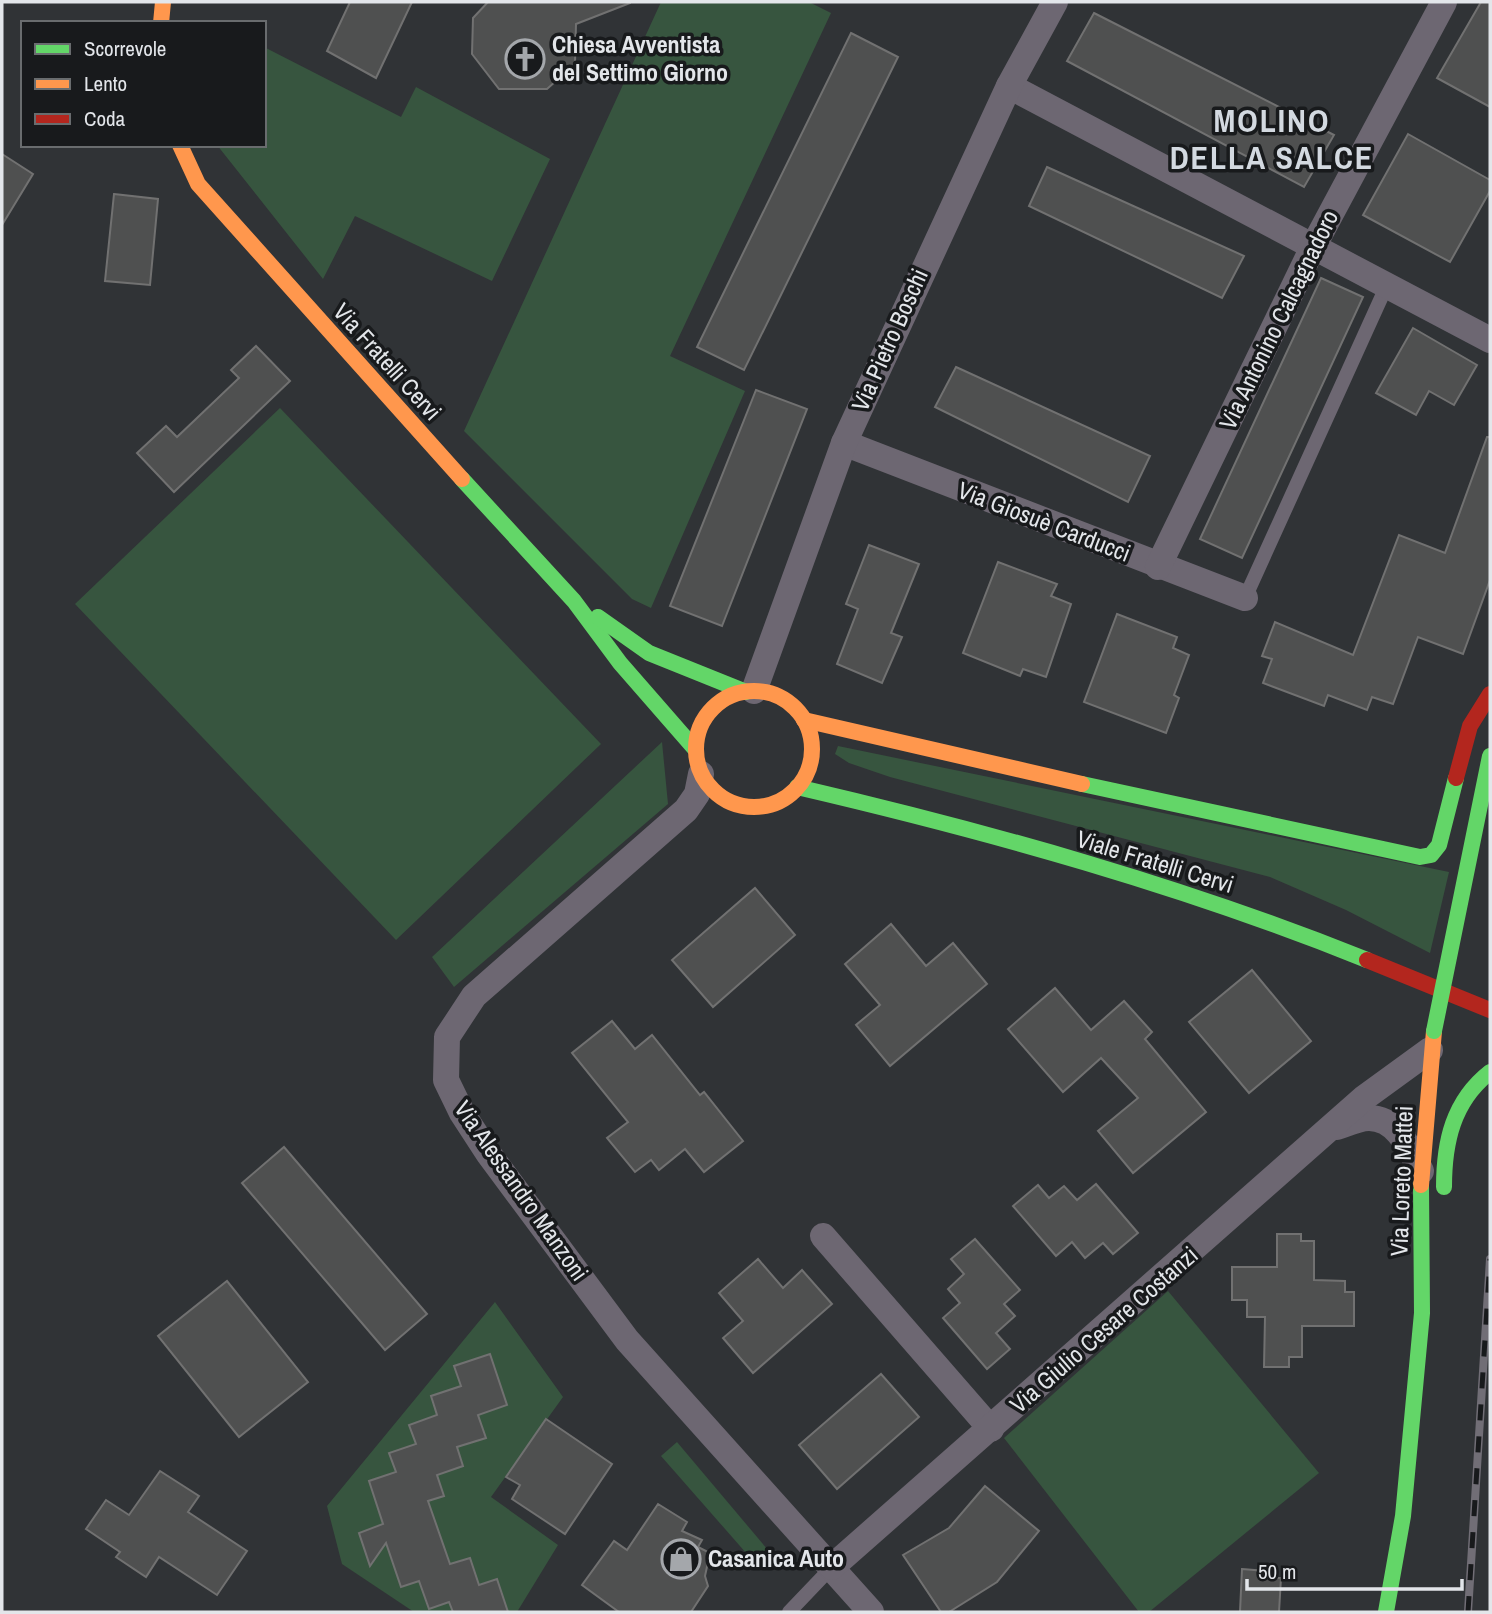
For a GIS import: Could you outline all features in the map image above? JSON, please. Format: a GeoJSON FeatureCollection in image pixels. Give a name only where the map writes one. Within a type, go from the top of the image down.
{"type":"FeatureCollection","features":[{"type":"Feature","properties":{"kind":"street"},"geometry":{"type":"LineString","coordinates":[[161,21],[163,2]]}},
{"type":"Feature","properties":{"kind":"street","name":"Via Pietro Boschi"},"geometry":{"type":"LineString","coordinates":[[750,691],[844,443],[1009,86],[1055,2]]}},
{"type":"Feature","properties":{"kind":"street","name":"Via Antonino Calcagnadoro"},"geometry":{"type":"LineString","coordinates":[[1158,567],[1313,247],[1444,2]]}},
{"type":"Feature","properties":{"kind":"street"},"geometry":{"type":"LineString","coordinates":[[1009,86],[1490,340]]}},
{"type":"Feature","properties":{"kind":"street","name":"Via Fratelli Cervi"},"geometry":{"type":"LineString","coordinates":[[181,147],[198,184],[345,351],[574,601],[698,762]]}},
{"type":"Feature","properties":{"kind":"street","name":"Via Giosuè Carducci"},"geometry":{"type":"LineString","coordinates":[[844,443],[1158,567],[1245,598]]}},
{"type":"Feature","properties":{"kind":"street","name":"Via Fratelli Cervi"},"geometry":{"type":"LineString","coordinates":[[574,601],[649,653],[750,691]]}},
{"type":"Feature","properties":{"kind":"street"},"geometry":{"type":"LineString","coordinates":[[750,691],[774,694],[792,704],[804,720],[811,737],[807,772],[797,788],[782,799],[764,806],[745,806],[719,795],[698,762],[698,731],[719,701],[750,691]]}},
{"type":"Feature","properties":{"kind":"street"},"geometry":{"type":"LineString","coordinates":[[804,720],[1168,804],[1420,857],[1431,855],[1439,845],[1470,726],[1490,694]]}},
{"type":"Feature","properties":{"kind":"street","name":"Via Loreto Mattei"},"geometry":{"type":"LineString","coordinates":[[1386,1612],[1403,1516],[1422,1313],[1421,1172],[1432,1041],[1490,756]]}},
{"type":"Feature","properties":{"kind":"street","name":"Via Alessandro Manzoni"},"geometry":{"type":"LineString","coordinates":[[698,762],[697,794],[687,810],[474,996],[447,1037],[446,1080],[462,1113],[488,1153],[627,1340],[871,1612]]}},
{"type":"Feature","properties":{"kind":"street","name":"Viale Fratelli Cervi"},"geometry":{"type":"LineString","coordinates":[[797,788],[937,820],[1264,919],[1490,1010]]}},
{"type":"Feature","properties":{"kind":"street"},"geometry":{"type":"LineString","coordinates":[[1332,1129],[1364,1098],[1432,1041]]}},
{"type":"Feature","properties":{"kind":"street"},"geometry":{"type":"LineString","coordinates":[[1444,1202],[1443,1163],[1458,1107],[1470,1088],[1490,1072]]}},
{"type":"Feature","properties":{"kind":"street","name":"Via Giulio Cesare Costanzi"},"geometry":{"type":"LineString","coordinates":[[832,1567],[1332,1129],[1369,1118],[1388,1124],[1404,1138],[1421,1172]]}},
{"type":"Feature","properties":{"kind":"street"},"geometry":{"type":"LineString","coordinates":[[823,1236],[991,1429]]}},
{"type":"Feature","properties":{"kind":"street"},"geometry":{"type":"LineString","coordinates":[[1422,1313],[1436,1277]]}},
{"type":"Feature","properties":{"kind":"lane"},"geometry":{"type":"LineString","coordinates":[[1245,598],[1387,285]]}},
{"type":"Feature","properties":{"kind":"lane","name":"Via Giulio Cesare Costanzi"},"geometry":{"type":"LineString","coordinates":[[789,1612],[832,1567]]}},
{"type":"Feature","properties":{"kind":"green space"},"geometry":{"type":"Polygon","coordinates":[[[661,2],[809,2],[831,13],[670,356],[745,391],[651,608],[632,599],[464,431],[661,2]]]}},
{"type":"Feature","properties":{"kind":"green space"},"geometry":{"type":"Polygon","coordinates":[[[266,48],[401,117],[416,87],[550,159],[492,281],[355,216],[323,279],[219,147],[266,147],[266,48]]]}},
{"type":"Feature","properties":{"kind":"green space"},"geometry":{"type":"Polygon","coordinates":[[[280,408],[601,744],[396,940],[75,604],[280,408]]]}},
{"type":"Feature","properties":{"kind":"green space"},"geometry":{"type":"Polygon","coordinates":[[[662,742],[668,804],[454,987],[432,957],[662,742]]]}},
{"type":"Feature","properties":{"kind":"green space"},"geometry":{"type":"Polygon","coordinates":[[[838,746],[1449,872],[1430,953],[1346,910],[1270,877],[890,777],[849,763],[835,754],[838,746]]]}},
{"type":"Feature","properties":{"kind":"green space"},"geometry":{"type":"Polygon","coordinates":[[[1168,1291],[1319,1473],[1149,1612],[1139,1612],[1004,1438],[1168,1291]]]}},
{"type":"Feature","properties":{"kind":"green space"},"geometry":{"type":"Polygon","coordinates":[[[495,1302],[563,1397],[491,1497],[558,1545],[517,1612],[414,1612],[342,1564],[327,1506],[495,1302]]]}},
{"type":"Feature","properties":{"kind":"green space"},"geometry":{"type":"Polygon","coordinates":[[[677,1442],[768,1550],[754,1562],[661,1456],[677,1442]]]}},
{"type":"Feature","properties":{"kind":"building"},"geometry":{"type":"Polygon","coordinates":[[[350,2],[412,2],[376,78],[327,51],[350,2]]]}},
{"type":"Feature","properties":{"kind":"building","name":"Chiesa Avventista del Settimo Giorno"},"geometry":{"type":"Polygon","coordinates":[[[488,2],[630,3],[576,24],[575,64],[547,89],[499,89],[472,54],[473,18],[488,2]]]}},
{"type":"Feature","properties":{"kind":"building"},"geometry":{"type":"Polygon","coordinates":[[[1481,2],[1490,2],[1490,107],[1437,78],[1481,2]]]}},
{"type":"Feature","properties":{"kind":"building"},"geometry":{"type":"Polygon","coordinates":[[[1094,13],[1334,135],[1304,187],[1067,61],[1094,13]]]}},
{"type":"Feature","properties":{"kind":"building"},"geometry":{"type":"Polygon","coordinates":[[[851,33],[898,57],[744,370],[697,347],[851,33]]]}},
{"type":"Feature","properties":{"kind":"building"},"geometry":{"type":"Polygon","coordinates":[[[1408,134],[1490,180],[1490,191],[1450,262],[1363,215],[1408,134]]]}},
{"type":"Feature","properties":{"kind":"building"},"geometry":{"type":"Polygon","coordinates":[[[2,154],[33,174],[2,225],[2,154]]]}},
{"type":"Feature","properties":{"kind":"building"},"geometry":{"type":"Polygon","coordinates":[[[1047,167],[1244,256],[1222,298],[1029,206],[1047,167]]]}},
{"type":"Feature","properties":{"kind":"building"},"geometry":{"type":"Polygon","coordinates":[[[114,194],[158,199],[150,285],[105,281],[114,194]]]}},
{"type":"Feature","properties":{"kind":"building"},"geometry":{"type":"Polygon","coordinates":[[[1321,278],[1363,297],[1242,558],[1200,539],[1321,278]]]}},
{"type":"Feature","properties":{"kind":"building"},"geometry":{"type":"Polygon","coordinates":[[[1413,328],[1477,365],[1454,405],[1429,391],[1416,415],[1376,393],[1413,328]]]}},
{"type":"Feature","properties":{"kind":"building"},"geometry":{"type":"Polygon","coordinates":[[[256,346],[290,381],[174,492],[137,453],[166,426],[177,437],[239,378],[231,370],[256,346]]]}},
{"type":"Feature","properties":{"kind":"building"},"geometry":{"type":"Polygon","coordinates":[[[956,367],[1150,456],[1128,502],[935,407],[956,367]]]}},
{"type":"Feature","properties":{"kind":"building"},"geometry":{"type":"Polygon","coordinates":[[[756,390],[807,409],[722,626],[670,606],[756,390]]]}},
{"type":"Feature","properties":{"kind":"building"},"geometry":{"type":"Polygon","coordinates":[[[1487,437],[1490,437],[1490,580],[1463,654],[1418,637],[1393,704],[1372,697],[1367,710],[1328,695],[1324,706],[1263,683],[1272,659],[1262,656],[1275,622],[1353,655],[1399,535],[1445,553],[1487,437]]]}},
{"type":"Feature","properties":{"kind":"building"},"geometry":{"type":"Polygon","coordinates":[[[869,545],[919,564],[891,633],[902,637],[882,683],[837,664],[858,609],[846,604],[869,545]]]}},
{"type":"Feature","properties":{"kind":"building"},"geometry":{"type":"Polygon","coordinates":[[[998,562],[1057,584],[1051,596],[1071,604],[1046,677],[1023,669],[1020,676],[963,653],[998,562]]]}},
{"type":"Feature","properties":{"kind":"building"},"geometry":{"type":"Polygon","coordinates":[[[1117,614],[1177,637],[1173,648],[1189,655],[1174,695],[1179,698],[1166,733],[1084,702],[1117,614]]]}},
{"type":"Feature","properties":{"kind":"building"},"geometry":{"type":"Polygon","coordinates":[[[755,888],[795,935],[713,1007],[672,960],[755,888]]]}},
{"type":"Feature","properties":{"kind":"building"},"geometry":{"type":"Polygon","coordinates":[[[891,924],[926,966],[953,943],[987,984],[890,1066],[856,1025],[880,1005],[845,964],[891,924]]]}},
{"type":"Feature","properties":{"kind":"building"},"geometry":{"type":"Polygon","coordinates":[[[1252,970],[1311,1041],[1249,1093],[1189,1022],[1252,970]]]}},
{"type":"Feature","properties":{"kind":"building"},"geometry":{"type":"Polygon","coordinates":[[[1055,988],[1091,1030],[1124,1001],[1152,1032],[1145,1039],[1206,1112],[1133,1173],[1098,1131],[1138,1098],[1101,1058],[1063,1092],[1008,1029],[1055,988]]]}},
{"type":"Feature","properties":{"kind":"building"},"geometry":{"type":"Polygon","coordinates":[[[612,1021],[635,1049],[652,1035],[700,1095],[704,1092],[743,1141],[704,1172],[685,1149],[659,1170],[651,1160],[635,1172],[607,1138],[628,1122],[572,1053],[612,1021]]]}},
{"type":"Feature","properties":{"kind":"building"},"geometry":{"type":"Polygon","coordinates":[[[284,1147],[427,1314],[385,1350],[242,1183],[284,1147]]]}},
{"type":"Feature","properties":{"kind":"building"},"geometry":{"type":"Polygon","coordinates":[[[1096,1184],[1138,1233],[1113,1254],[1103,1243],[1085,1258],[1072,1242],[1056,1256],[1013,1206],[1038,1185],[1049,1198],[1064,1186],[1077,1200],[1096,1184]]]}},
{"type":"Feature","properties":{"kind":"building"},"geometry":{"type":"Polygon","coordinates":[[[1277,1234],[1301,1234],[1301,1241],[1314,1241],[1314,1280],[1345,1281],[1345,1292],[1354,1292],[1354,1326],[1302,1326],[1302,1357],[1289,1357],[1289,1367],[1264,1367],[1265,1317],[1247,1317],[1247,1300],[1232,1300],[1232,1267],[1277,1267],[1277,1234]]]}},
{"type":"Feature","properties":{"kind":"building"},"geometry":{"type":"Polygon","coordinates":[[[975,1239],[1020,1290],[1004,1304],[1015,1316],[996,1333],[1010,1349],[987,1369],[943,1318],[960,1303],[948,1289],[964,1274],[951,1259],[975,1239]]]}},
{"type":"Feature","properties":{"kind":"building"},"geometry":{"type":"Polygon","coordinates":[[[758,1259],[783,1288],[802,1270],[832,1304],[753,1373],[723,1338],[743,1321],[719,1293],[758,1259]]]}},
{"type":"Feature","properties":{"kind":"building"},"geometry":{"type":"Polygon","coordinates":[[[227,1281],[308,1382],[239,1437],[158,1336],[227,1281]]]}},
{"type":"Feature","properties":{"kind":"building"},"geometry":{"type":"Polygon","coordinates":[[[490,1354],[507,1405],[478,1415],[486,1438],[457,1447],[463,1466],[437,1475],[444,1496],[428,1501],[450,1564],[470,1558],[479,1585],[497,1579],[508,1612],[453,1612],[449,1602],[429,1609],[419,1581],[401,1587],[386,1543],[370,1566],[359,1533],[383,1524],[369,1481],[396,1472],[389,1453],[416,1444],[409,1425],[437,1415],[431,1396],[461,1386],[454,1366],[490,1354]]]}},
{"type":"Feature","properties":{"kind":"building"},"geometry":{"type":"Polygon","coordinates":[[[881,1374],[919,1417],[837,1489],[799,1445],[881,1374]]]}},
{"type":"Feature","properties":{"kind":"building"},"geometry":{"type":"Polygon","coordinates":[[[546,1419],[612,1464],[565,1534],[512,1499],[520,1485],[506,1477],[546,1419]]]}},
{"type":"Feature","properties":{"kind":"building"},"geometry":{"type":"Polygon","coordinates":[[[160,1471],[199,1496],[188,1512],[247,1551],[217,1595],[159,1557],[146,1577],[116,1557],[120,1552],[86,1529],[106,1500],[129,1515],[160,1471]]]}},
{"type":"Feature","properties":{"kind":"building"},"geometry":{"type":"Polygon","coordinates":[[[985,1486],[1039,1531],[997,1582],[949,1612],[941,1612],[903,1555],[949,1528],[985,1486]]]}},
{"type":"Feature","properties":{"kind":"building","name":"Casanica Auto"},"geometry":{"type":"Polygon","coordinates":[[[658,1504],[687,1522],[682,1531],[702,1540],[698,1547],[710,1553],[705,1576],[708,1586],[691,1612],[619,1612],[582,1585],[614,1541],[627,1550],[658,1504]]]}},
{"type":"Feature","properties":{"kind":"building"},"geometry":{"type":"Polygon","coordinates":[[[1242,1569],[1266,1571],[1266,1578],[1281,1578],[1279,1612],[1240,1612],[1242,1569]]]}},
{"type":"Feature","properties":{"kind":"railway"},"geometry":{"type":"LineString","coordinates":[[1468,1612],[1490,1259]]}},
{"type":"Feature","properties":{"kind":"traffic: fast"},"geometry":{"type":"LineString","coordinates":[[462,479],[574,601],[620,663],[695,749]]}},
{"type":"Feature","properties":{"kind":"traffic: fast"},"geometry":{"type":"LineString","coordinates":[[598,617],[649,653],[746,692]]}},
{"type":"Feature","properties":{"kind":"traffic: fast"},"geometry":{"type":"LineString","coordinates":[[1434,1031],[1490,756]]}},
{"type":"Feature","properties":{"kind":"traffic: fast"},"geometry":{"type":"LineString","coordinates":[[1082,784],[1420,857],[1431,855],[1439,845],[1456,778]]}},
{"type":"Feature","properties":{"kind":"traffic: fast"},"geometry":{"type":"LineString","coordinates":[[797,787],[942,823],[1085,863],[1227,908],[1367,960]]}},
{"type":"Feature","properties":{"kind":"traffic: fast"},"geometry":{"type":"LineString","coordinates":[[1444,1187],[1446,1154],[1453,1124],[1467,1096],[1490,1072]]}},
{"type":"Feature","properties":{"kind":"traffic: fast"},"geometry":{"type":"LineString","coordinates":[[1386,1612],[1403,1516],[1422,1313],[1421,1185]]}},
{"type":"Feature","properties":{"kind":"traffic: slow"},"geometry":{"type":"LineString","coordinates":[[161,21],[163,2]]}},
{"type":"Feature","properties":{"kind":"traffic: slow"},"geometry":{"type":"LineString","coordinates":[[181,147],[198,184],[462,479]]}},
{"type":"Feature","properties":{"kind":"traffic: slow"},"geometry":{"type":"LineString","coordinates":[[754,691],[776,696],[795,708],[807,727],[812,749],[807,771],[795,790],[776,802],[754,807],[732,802],[713,790],[701,771],[696,749],[701,727],[713,708],[732,696],[754,691]]}},
{"type":"Feature","properties":{"kind":"traffic: slow"},"geometry":{"type":"LineString","coordinates":[[804,720],[1082,784]]}},
{"type":"Feature","properties":{"kind":"traffic: slow"},"geometry":{"type":"LineString","coordinates":[[1421,1185],[1434,1031]]}},
{"type":"Feature","properties":{"kind":"traffic: jam"},"geometry":{"type":"LineString","coordinates":[[1456,778],[1470,726],[1490,694]]}},
{"type":"Feature","properties":{"kind":"traffic: jam"},"geometry":{"type":"LineString","coordinates":[[1367,960],[1490,1010]]}},
{"type":"Feature","properties":{"kind":"place","name":"Chiesa Avventista del Settimo Giorno"},"geometry":{"type":"Point","coordinates":[525,59]}},
{"type":"Feature","properties":{"kind":"place","name":"Casanica Auto"},"geometry":{"type":"Point","coordinates":[681,1559]}},
{"type":"Feature","properties":{"kind":"district","name":"MOLINO DELLA SALCE"},"geometry":{"type":"Point","coordinates":[1272,140]}}]}
